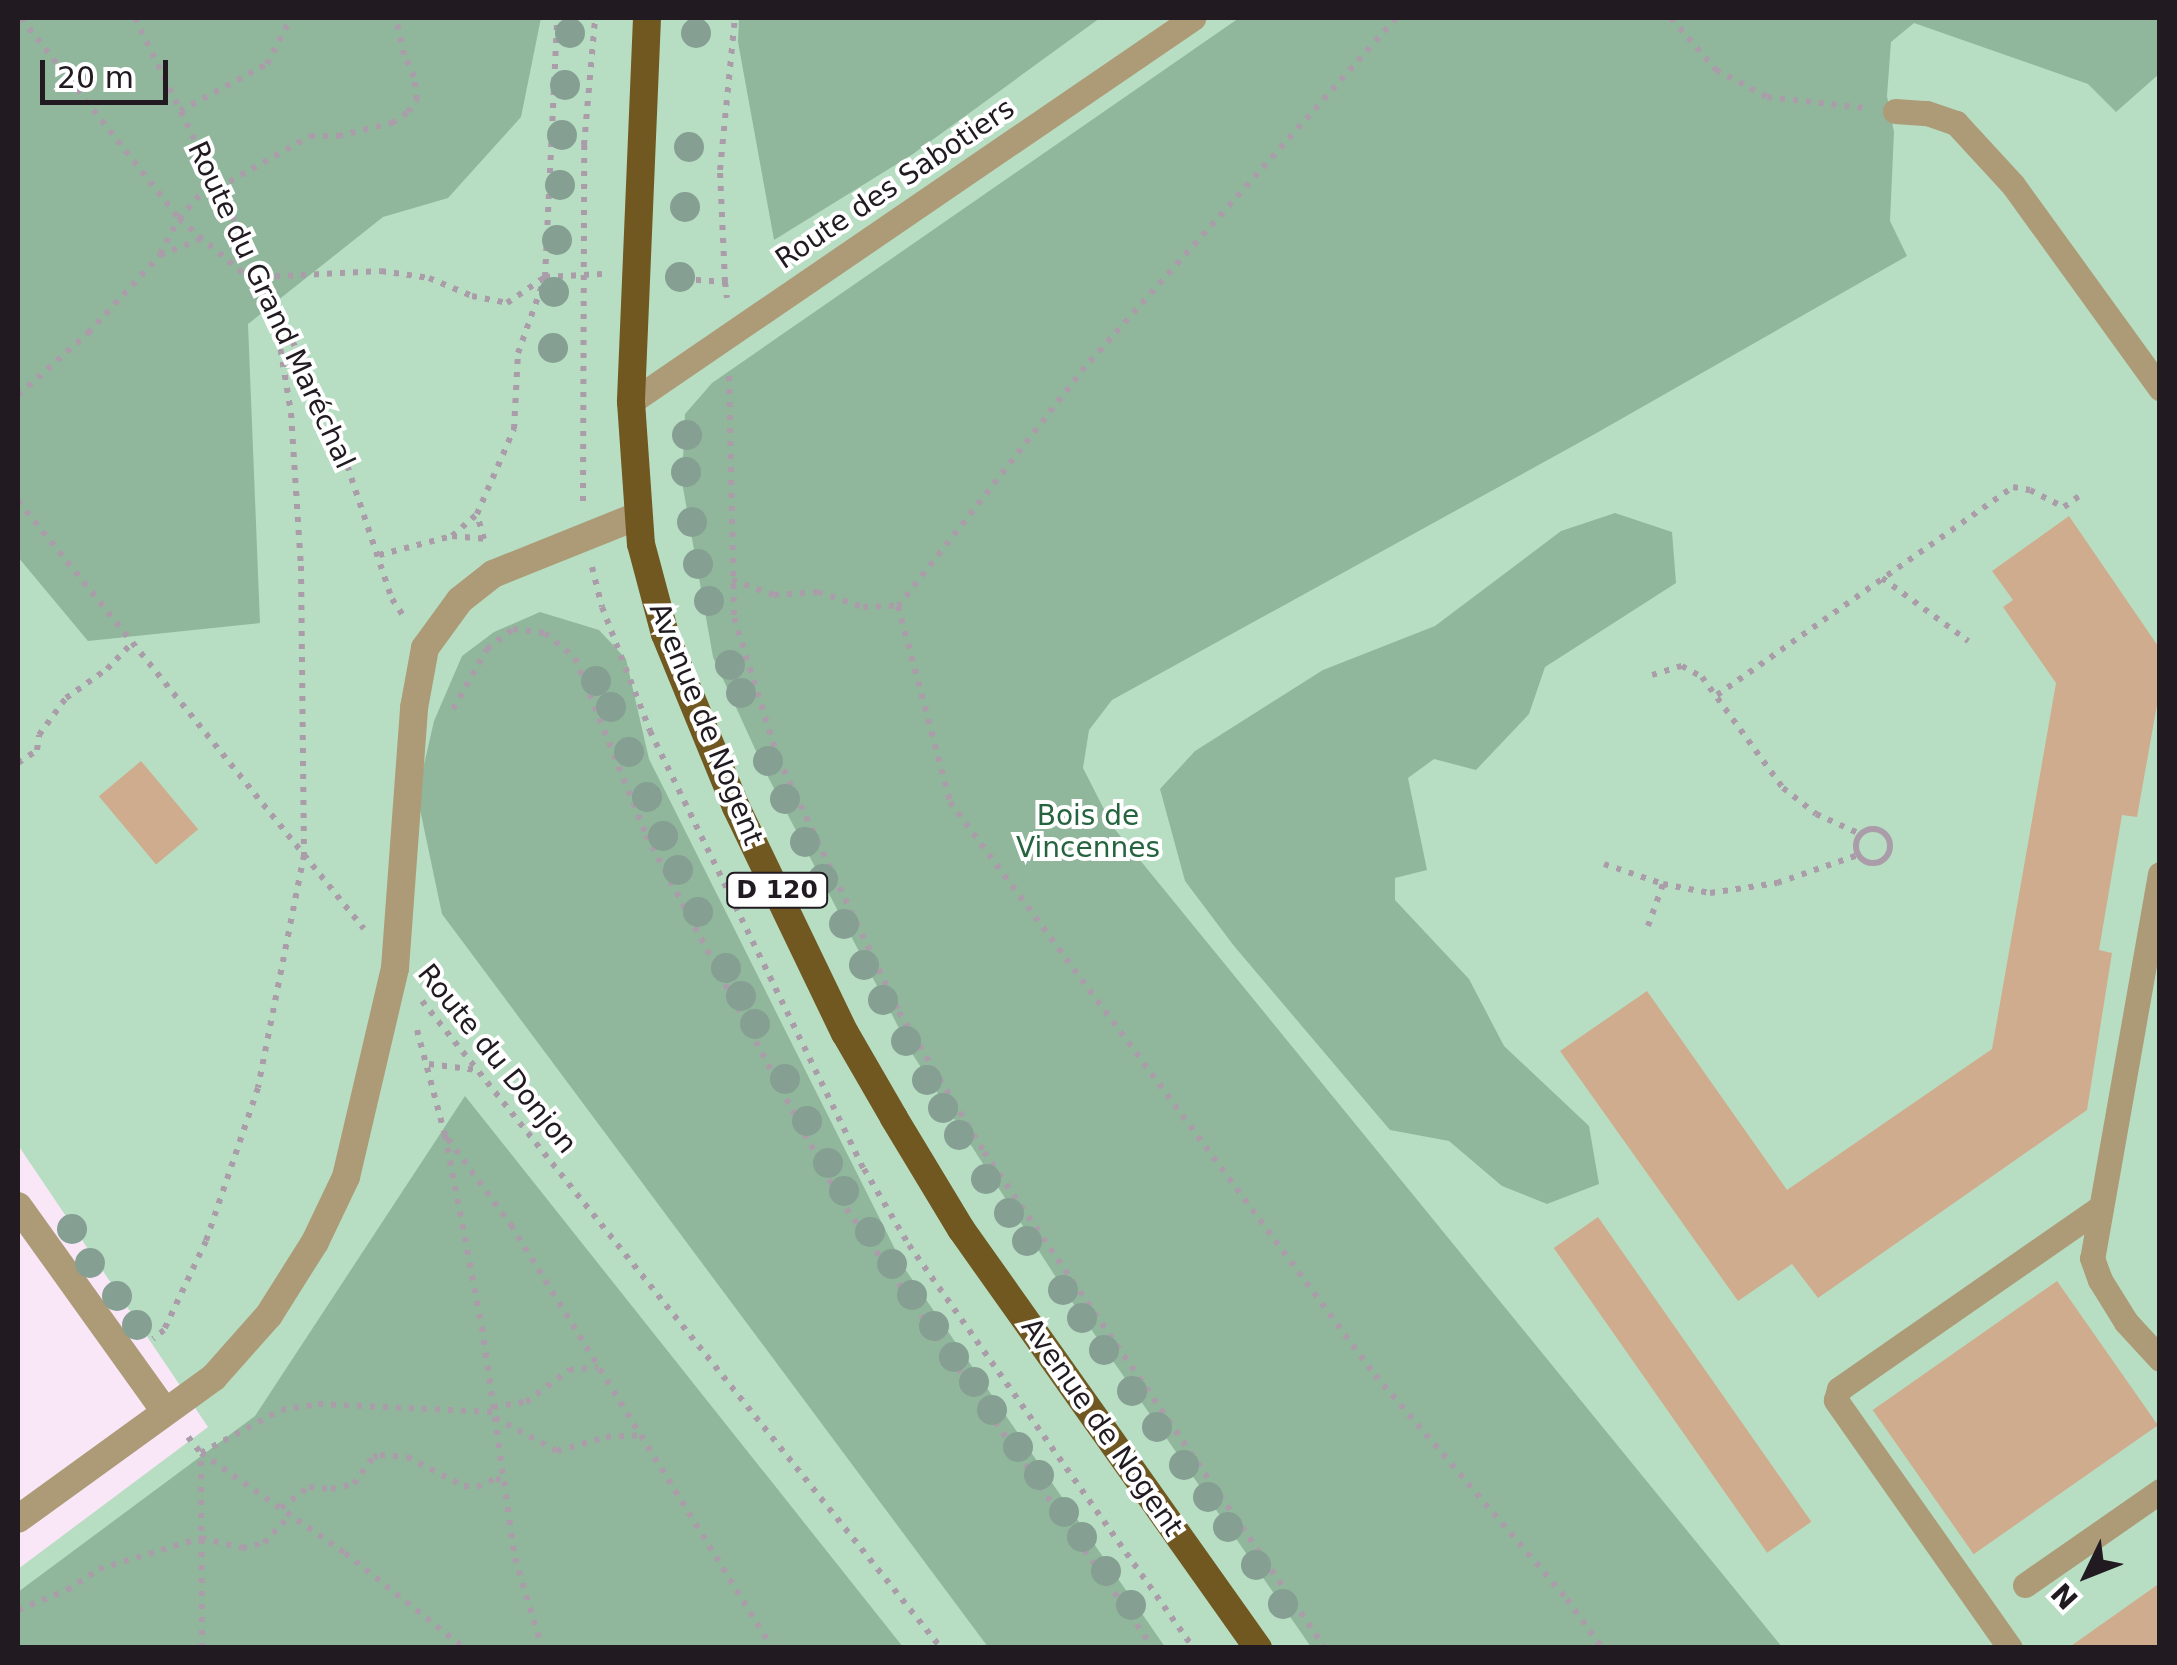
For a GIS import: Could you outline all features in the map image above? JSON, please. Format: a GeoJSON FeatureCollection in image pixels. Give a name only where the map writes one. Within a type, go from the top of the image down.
{"type":"FeatureCollection","features":[{"type":"Feature","properties":{"kind":"main road","name":"Avenue de Nogent"},"geometry":{"type":"LineString","coordinates":[[646,18],[633,276],[631,402],[637,516],[652,596],[692,704],[736,807],[845,1033],[961,1229],[1258,1648]]}},
{"type":"Feature","properties":{"kind":"street"},"geometry":{"type":"LineString","coordinates":[[18,1519],[214,1376],[269,1315],[315,1242],[346,1177],[395,968],[414,708],[425,648],[460,600],[493,574],[637,516]]}},
{"type":"Feature","properties":{"kind":"street"},"geometry":{"type":"LineString","coordinates":[[18,1206],[166,1411]]}},
{"type":"Feature","properties":{"kind":"lane","name":"Route des Sabotiers"},"geometry":{"type":"LineString","coordinates":[[631,402],[1193,18]]}},
{"type":"Feature","properties":{"kind":"lane"},"geometry":{"type":"LineString","coordinates":[[1894,111],[1927,113],[1956,124],[2013,185],[2160,388]]}},
{"type":"Feature","properties":{"kind":"lane"},"geometry":{"type":"LineString","coordinates":[[2160,874],[2092,1258],[2100,1280],[2126,1322],[2160,1359]]}},
{"type":"Feature","properties":{"kind":"lane"},"geometry":{"type":"LineString","coordinates":[[2010,1648],[1836,1400],[1838,1389],[2102,1207]]}},
{"type":"Feature","properties":{"kind":"lane"},"geometry":{"type":"LineString","coordinates":[[2025,1585],[2160,1491]]}},
{"type":"Feature","properties":{"kind":"path"},"geometry":{"type":"LineString","coordinates":[[21,18],[179,219],[272,298],[291,412],[301,566],[304,854],[258,1088],[206,1241],[164,1330],[146,1344]]}},
{"type":"Feature","properties":{"kind":"path","name":"Route du Grand Maréchal"},"geometry":{"type":"LineString","coordinates":[[135,18],[339,441],[392,599],[425,648]]}},
{"type":"Feature","properties":{"kind":"path"},"geometry":{"type":"LineString","coordinates":[[180,111],[268,64],[291,18]]}},
{"type":"Feature","properties":{"kind":"path"},"geometry":{"type":"LineString","coordinates":[[218,188],[310,136],[338,136],[392,123],[408,112],[417,100],[416,89],[396,18]]}},
{"type":"Feature","properties":{"kind":"path"},"geometry":{"type":"LineString","coordinates":[[452,536],[477,514],[514,429],[518,353],[545,276],[556,18]]}},
{"type":"Feature","properties":{"kind":"path"},"geometry":{"type":"LineString","coordinates":[[582,491],[584,145],[595,18]]}},
{"type":"Feature","properties":{"kind":"path"},"geometry":{"type":"LineString","coordinates":[[736,18],[720,170],[730,333],[734,618],[748,673],[778,758],[899,1012],[984,1152],[1325,1648]]}},
{"type":"Feature","properties":{"kind":"path"},"geometry":{"type":"LineString","coordinates":[[898,606],[1085,367],[1396,18]]}},
{"type":"Feature","properties":{"kind":"path"},"geometry":{"type":"LineString","coordinates":[[1672,18],[1716,70],[1767,97],[1894,111]]}},
{"type":"Feature","properties":{"kind":"path"},"geometry":{"type":"LineString","coordinates":[[18,395],[88,333],[160,255],[179,219],[214,179]]}},
{"type":"Feature","properties":{"kind":"path"},"geometry":{"type":"LineString","coordinates":[[160,255],[201,239]]}},
{"type":"Feature","properties":{"kind":"path"},"geometry":{"type":"LineString","coordinates":[[262,276],[381,271],[429,278],[472,296],[506,303],[545,276],[583,274],[726,282]]}},
{"type":"Feature","properties":{"kind":"path"},"geometry":{"type":"LineString","coordinates":[[1717,695],[2013,487],[2064,506],[2084,493]]}},
{"type":"Feature","properties":{"kind":"path","name":"Route du Donjon"},"geometry":{"type":"LineString","coordinates":[[18,501],[940,1648]]}},
{"type":"Feature","properties":{"kind":"path"},"geometry":{"type":"LineString","coordinates":[[378,554],[452,536],[484,539],[477,514]]}},
{"type":"Feature","properties":{"kind":"path"},"geometry":{"type":"LineString","coordinates":[[1882,578],[1968,641]]}},
{"type":"Feature","properties":{"kind":"path"},"geometry":{"type":"LineString","coordinates":[[732,580],[774,596],[818,592],[863,607],[898,606]]}},
{"type":"Feature","properties":{"kind":"path"},"geometry":{"type":"LineString","coordinates":[[898,606],[950,802],[1375,1375],[1567,1599],[1602,1648]]}},
{"type":"Feature","properties":{"kind":"path"},"geometry":{"type":"LineString","coordinates":[[450,716],[487,649],[513,629],[545,633],[575,658],[646,835],[839,1198],[1153,1648]]}},
{"type":"Feature","properties":{"kind":"path"},"geometry":{"type":"LineString","coordinates":[[18,763],[37,750],[40,735],[66,698],[107,669],[132,642]]}},
{"type":"Feature","properties":{"kind":"path"},"geometry":{"type":"LineString","coordinates":[[1652,675],[1682,666],[1702,677],[1782,788],[1816,814],[1860,834]]}},
{"type":"Feature","properties":{"kind":"path"},"geometry":{"type":"LineString","coordinates":[[1604,864],[1663,884],[1710,893],[1743,892],[1858,855],[1876,863],[1886,858],[1890,848],[1888,837],[1870,828],[1860,834]]}},
{"type":"Feature","properties":{"kind":"path"},"geometry":{"type":"LineString","coordinates":[[1858,855],[1860,834]]}},
{"type":"Feature","properties":{"kind":"path"},"geometry":{"type":"LineString","coordinates":[[1648,926],[1663,884]]}},
{"type":"Feature","properties":{"kind":"path"},"geometry":{"type":"LineString","coordinates":[[395,968],[429,1064],[446,1135],[515,1558],[542,1648]]}},
{"type":"Feature","properties":{"kind":"path"},"geometry":{"type":"LineString","coordinates":[[429,1064],[478,1070]]}},
{"type":"Feature","properties":{"kind":"path"},"geometry":{"type":"LineString","coordinates":[[446,1135],[511,1225],[772,1648]]}},
{"type":"Feature","properties":{"kind":"path"},"geometry":{"type":"LineString","coordinates":[[201,1453],[281,1410],[318,1404],[494,1412],[526,1402],[569,1370],[598,1367]]}},
{"type":"Feature","properties":{"kind":"path"},"geometry":{"type":"LineString","coordinates":[[166,1411],[201,1453],[291,1514],[464,1648]]}},
{"type":"Feature","properties":{"kind":"path"},"geometry":{"type":"LineString","coordinates":[[494,1412],[557,1450],[606,1437],[640,1435]]}},
{"type":"Feature","properties":{"kind":"path"},"geometry":{"type":"LineString","coordinates":[[201,1453],[202,1648]]}},
{"type":"Feature","properties":{"kind":"path"},"geometry":{"type":"LineString","coordinates":[[281,1508],[309,1487],[331,1490],[354,1484],[369,1462],[380,1456],[407,1457],[464,1486],[477,1487],[496,1478],[504,1482]]}},
{"type":"Feature","properties":{"kind":"path"},"geometry":{"type":"LineString","coordinates":[[18,1610],[130,1557],[201,1538],[242,1548],[264,1543],[291,1514]]}},
{"type":"Feature","properties":{"kind":"green space","name":"Bois de Vincennes"},"geometry":{"type":"Polygon","coordinates":[[[18,18],[2159,18],[2159,1647],[18,1647],[18,1569],[208,1427],[18,1145],[18,18]]]}},
{"type":"Feature","properties":{"kind":"green space"},"geometry":{"type":"Polygon","coordinates":[[[18,18],[541,18],[521,117],[448,198],[383,217],[248,324],[260,623],[88,641],[18,557],[18,18]]]}},
{"type":"Feature","properties":{"kind":"green space"},"geometry":{"type":"Polygon","coordinates":[[[739,18],[1100,18],[913,154],[774,240],[738,42],[739,18]]]}},
{"type":"Feature","properties":{"kind":"green space"},"geometry":{"type":"Polygon","coordinates":[[[1239,18],[2159,18],[2159,74],[2116,112],[2088,84],[1914,23],[1891,42],[1887,96],[1894,132],[1890,221],[1907,256],[1593,435],[1112,700],[1089,730],[1083,768],[1113,827],[1782,1647],[1311,1647],[1066,1293],[913,1055],[766,773],[713,657],[682,482],[685,414],[712,383],[1239,18]]]}},
{"type":"Feature","properties":{"kind":"green space"},"geometry":{"type":"Polygon","coordinates":[[[1615,513],[1672,532],[1676,583],[1545,667],[1529,714],[1476,770],[1434,759],[1408,778],[1427,870],[1395,878],[1395,900],[1469,979],[1504,1046],[1589,1126],[1599,1184],[1547,1204],[1502,1186],[1449,1141],[1390,1130],[1234,946],[1185,881],[1160,789],[1195,751],[1323,670],[1435,626],[1561,531],[1615,513]]]}},
{"type":"Feature","properties":{"kind":"green space"},"geometry":{"type":"Polygon","coordinates":[[[540,612],[599,630],[626,659],[649,759],[905,1269],[1165,1647],[988,1647],[442,914],[417,795],[434,721],[462,656],[494,632],[540,612]]]}},
{"type":"Feature","properties":{"kind":"green space"},"geometry":{"type":"Polygon","coordinates":[[[465,1096],[903,1647],[18,1647],[18,1592],[255,1416],[465,1096]]]}},
{"type":"Feature","properties":{"kind":"building"},"geometry":{"type":"Polygon","coordinates":[[[2069,516],[2160,649],[2160,688],[2137,817],[2122,815],[2099,950],[2112,953],[2087,1110],[1818,1298],[1792,1264],[1738,1301],[1560,1051],[1647,991],[1787,1190],[1992,1049],[2056,683],[2003,607],[2013,600],[1992,571],[2069,516]]]}},
{"type":"Feature","properties":{"kind":"building"},"geometry":{"type":"Polygon","coordinates":[[[141,761],[198,829],[156,865],[99,796],[141,761]]]}},
{"type":"Feature","properties":{"kind":"building"},"geometry":{"type":"Polygon","coordinates":[[[1598,1217],[1811,1522],[1767,1553],[1554,1248],[1598,1217]]]}},
{"type":"Feature","properties":{"kind":"building"},"geometry":{"type":"Polygon","coordinates":[[[2057,1281],[2158,1425],[1974,1554],[1873,1410],[2057,1281]]]}},
{"type":"Feature","properties":{"kind":"building"},"geometry":{"type":"Polygon","coordinates":[[[2160,1583],[2160,1648],[2068,1648],[2160,1583]]]}}]}
